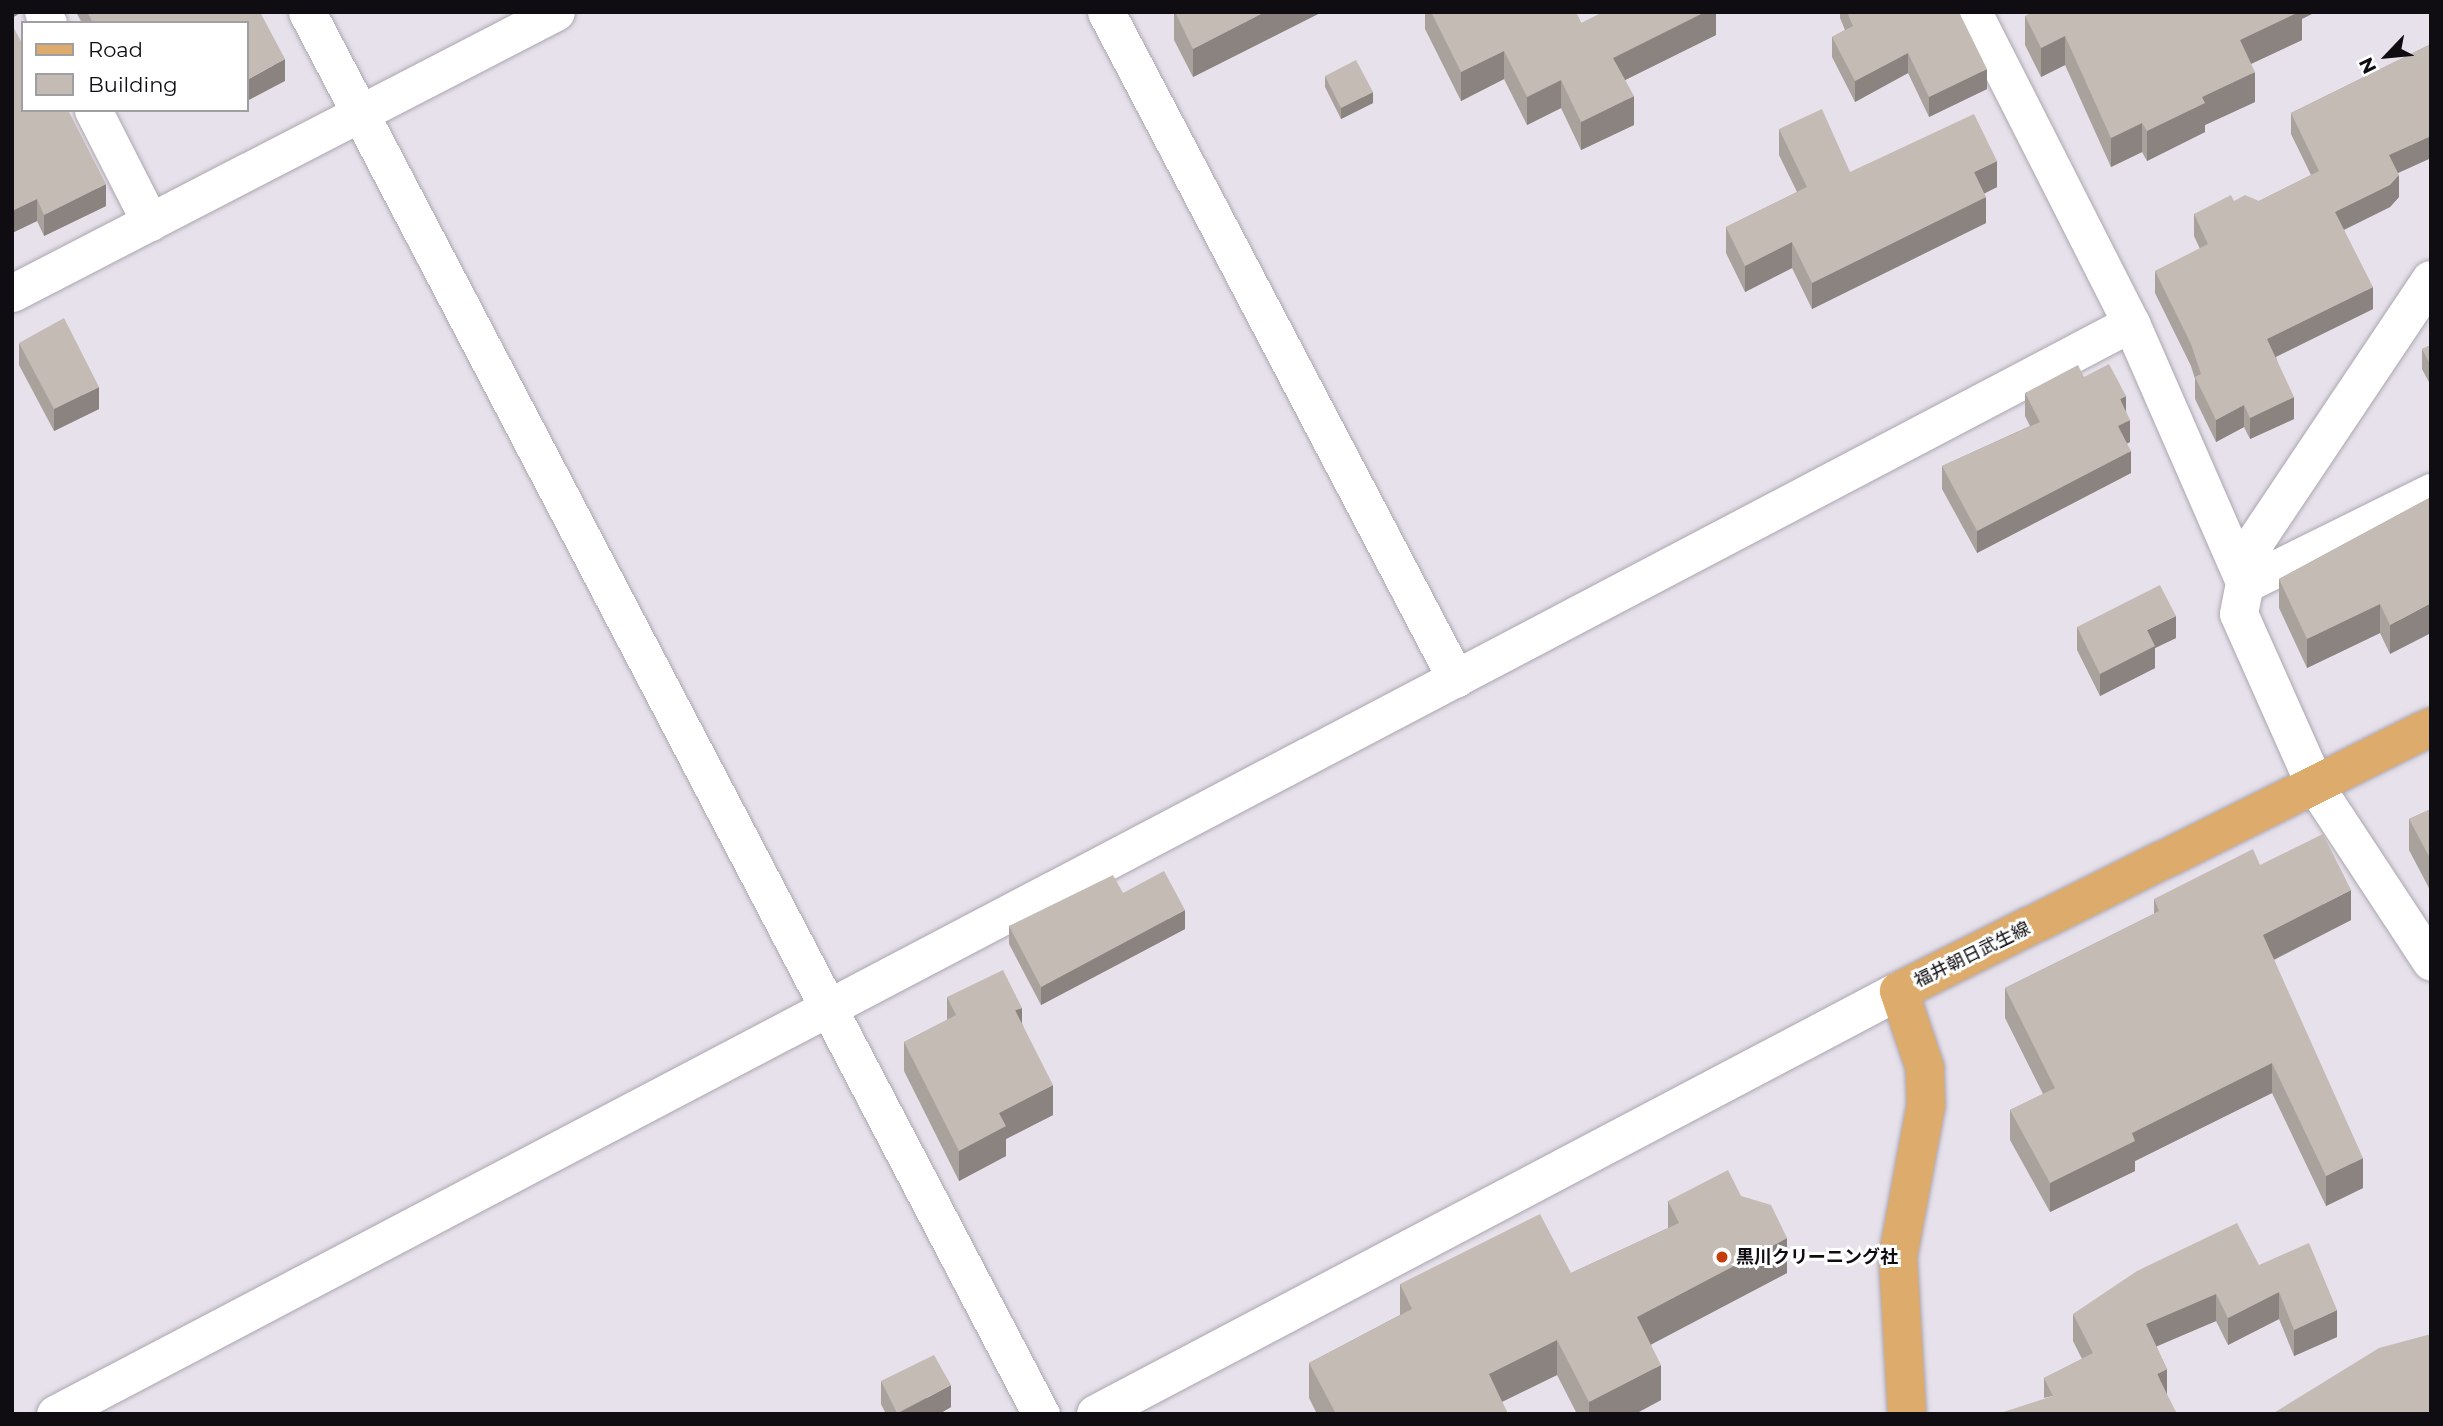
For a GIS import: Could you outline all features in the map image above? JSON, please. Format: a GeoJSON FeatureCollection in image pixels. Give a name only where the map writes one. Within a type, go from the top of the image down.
{"type":"FeatureCollection","features":[{"type":"Feature","properties":{"kind":"main road","name":"福井朝日武生線"},"geometry":{"type":"LineString","coordinates":[[1907,1414],[1898,1256],[1926,1105],[1925,1068],[1899,991],[2316,787],[2431,727]]}},
{"type":"Feature","properties":{"kind":"street"},"geometry":{"type":"LineString","coordinates":[[307,12],[1041,1414]]}},
{"type":"Feature","properties":{"kind":"street"},"geometry":{"type":"LineString","coordinates":[[12,293],[556,12]]}},
{"type":"Feature","properties":{"kind":"street"},"geometry":{"type":"LineString","coordinates":[[1106,12],[1456,679]]}},
{"type":"Feature","properties":{"kind":"street"},"geometry":{"type":"LineString","coordinates":[[1973,12],[2131,323],[2245,584]]}},
{"type":"Feature","properties":{"kind":"street"},"geometry":{"type":"LineString","coordinates":[[94,112],[150,222]]}},
{"type":"Feature","properties":{"kind":"street"},"geometry":{"type":"LineString","coordinates":[[2431,279],[2256,541],[2239,614],[2316,787],[2431,962]]}},
{"type":"Feature","properties":{"kind":"street"},"geometry":{"type":"LineString","coordinates":[[55,1414],[2131,323]]}},
{"type":"Feature","properties":{"kind":"street"},"geometry":{"type":"LineString","coordinates":[[2245,584],[2431,492]]}},
{"type":"Feature","properties":{"kind":"street"},"geometry":{"type":"LineString","coordinates":[[1096,1414],[1899,991]]}},
{"type":"Feature","properties":{"kind":"building"},"geometry":{"type":"Polygon","coordinates":[[[87,12],[260,12],[285,59],[248,79],[248,21],[92,21],[87,12]]]}},
{"type":"Feature","properties":{"kind":"building"},"geometry":{"type":"Polygon","coordinates":[[[1175,12],[1265,12],[1193,49],[1175,12]]]}},
{"type":"Feature","properties":{"kind":"building"},"geometry":{"type":"Polygon","coordinates":[[[1431,12],[1576,12],[1581,23],[1603,12],[1705,12],[1613,58],[1634,96],[1581,122],[1561,80],[1527,97],[1504,51],[1461,72],[1431,12]]]}},
{"type":"Feature","properties":{"kind":"building"},"geometry":{"type":"Polygon","coordinates":[[[1847,12],[1959,12],[1987,69],[1929,97],[1908,53],[1855,81],[1832,37],[1853,26],[1847,12]]]}},
{"type":"Feature","properties":{"kind":"building"},"geometry":{"type":"Polygon","coordinates":[[[2033,12],[2299,12],[2240,40],[2255,72],[2202,97],[2205,103],[2147,131],[2142,123],[2111,138],[2065,36],[2041,48],[2025,16],[2033,12]]]}},
{"type":"Feature","properties":{"kind":"building"},"geometry":{"type":"Polygon","coordinates":[[[12,25],[21,41],[21,112],[69,112],[106,184],[44,215],[37,199],[12,211],[12,25]]]}},
{"type":"Feature","properties":{"kind":"building"},"geometry":{"type":"Polygon","coordinates":[[[2431,44],[2431,136],[2389,155],[2399,175],[2390,185],[2335,212],[2373,287],[2267,339],[2294,397],[2250,418],[2244,405],[2216,420],[2195,377],[2201,374],[2191,344],[2155,271],[2208,244],[2194,214],[2231,195],[2234,201],[2245,195],[2259,201],[2319,171],[2291,113],[2431,44]]]}},
{"type":"Feature","properties":{"kind":"building"},"geometry":{"type":"Polygon","coordinates":[[[1356,60],[1373,92],[1341,108],[1325,76],[1356,60]]]}},
{"type":"Feature","properties":{"kind":"building"},"geometry":{"type":"Polygon","coordinates":[[[1822,109],[1850,172],[1974,114],[1997,161],[1974,172],[1986,197],[1812,283],[1792,242],[1745,266],[1726,227],[1807,187],[1779,129],[1822,109]]]}},
{"type":"Feature","properties":{"kind":"building"},"geometry":{"type":"Polygon","coordinates":[[[64,318],[99,387],[54,409],[19,343],[64,318]]]}},
{"type":"Feature","properties":{"kind":"building"},"geometry":{"type":"Polygon","coordinates":[[[2431,345],[2431,366],[2422,349],[2431,345]]]}},
{"type":"Feature","properties":{"kind":"building"},"geometry":{"type":"Polygon","coordinates":[[[2109,364],[2126,396],[2120,399],[2130,420],[2118,426],[2131,451],[1977,531],[1942,466],[2040,422],[2025,393],[2078,365],[2084,377],[2109,364]]]}},
{"type":"Feature","properties":{"kind":"building"},"geometry":{"type":"Polygon","coordinates":[[[2431,497],[2431,603],[2390,625],[2380,604],[2307,639],[2279,579],[2431,497]]]}},
{"type":"Feature","properties":{"kind":"building"},"geometry":{"type":"Polygon","coordinates":[[[2160,585],[2176,616],[2147,630],[2155,646],[2100,674],[2077,627],[2160,585]]]}},
{"type":"Feature","properties":{"kind":"building"},"geometry":{"type":"Polygon","coordinates":[[[2431,809],[2431,860],[2409,819],[2431,809]]]}},
{"type":"Feature","properties":{"kind":"building"},"geometry":{"type":"Polygon","coordinates":[[[2323,834],[2351,890],[2263,935],[2363,1158],[2326,1176],[2272,1063],[2132,1133],[2135,1141],[2050,1183],[2010,1110],[2055,1088],[2005,988],[2159,911],[2154,899],[2253,849],[2260,865],[2323,834]]]}},
{"type":"Feature","properties":{"kind":"building"},"geometry":{"type":"Polygon","coordinates":[[[1164,871],[1185,910],[1041,987],[1009,926],[1113,875],[1123,893],[1164,871]]]}},
{"type":"Feature","properties":{"kind":"building"},"geometry":{"type":"Polygon","coordinates":[[[1003,970],[1022,1008],[1015,1010],[1053,1085],[999,1113],[1006,1126],[959,1151],[904,1042],[956,1015],[947,997],[1003,970]]]}},
{"type":"Feature","properties":{"kind":"building"},"geometry":{"type":"Polygon","coordinates":[[[1728,1170],[1741,1196],[1771,1205],[1787,1238],[1637,1317],[1661,1365],[1589,1402],[1557,1340],[1489,1374],[1508,1414],[1336,1414],[1309,1363],[1412,1309],[1400,1284],[1540,1214],[1571,1273],[1679,1223],[1668,1201],[1728,1170]]]}},
{"type":"Feature","properties":{"kind":"building"},"geometry":{"type":"Polygon","coordinates":[[[2237,1223],[2259,1265],[2309,1243],[2337,1310],[2294,1330],[2279,1292],[2228,1318],[2216,1294],[2146,1324],[2167,1369],[2157,1374],[2177,1414],[1997,1414],[2053,1396],[2044,1378],[2093,1353],[2073,1314],[2137,1271],[2237,1223]]]}},
{"type":"Feature","properties":{"kind":"building"},"geometry":{"type":"Polygon","coordinates":[[[2431,1334],[2431,1414],[2272,1414],[2379,1348],[2431,1334]]]}},
{"type":"Feature","properties":{"kind":"building"},"geometry":{"type":"Polygon","coordinates":[[[934,1355],[951,1385],[897,1413],[881,1381],[934,1355]]]}},
{"type":"Feature","properties":{"kind":"place","name":"黒川クリーニング社"},"geometry":{"type":"Point","coordinates":[1722,1257]}}]}
